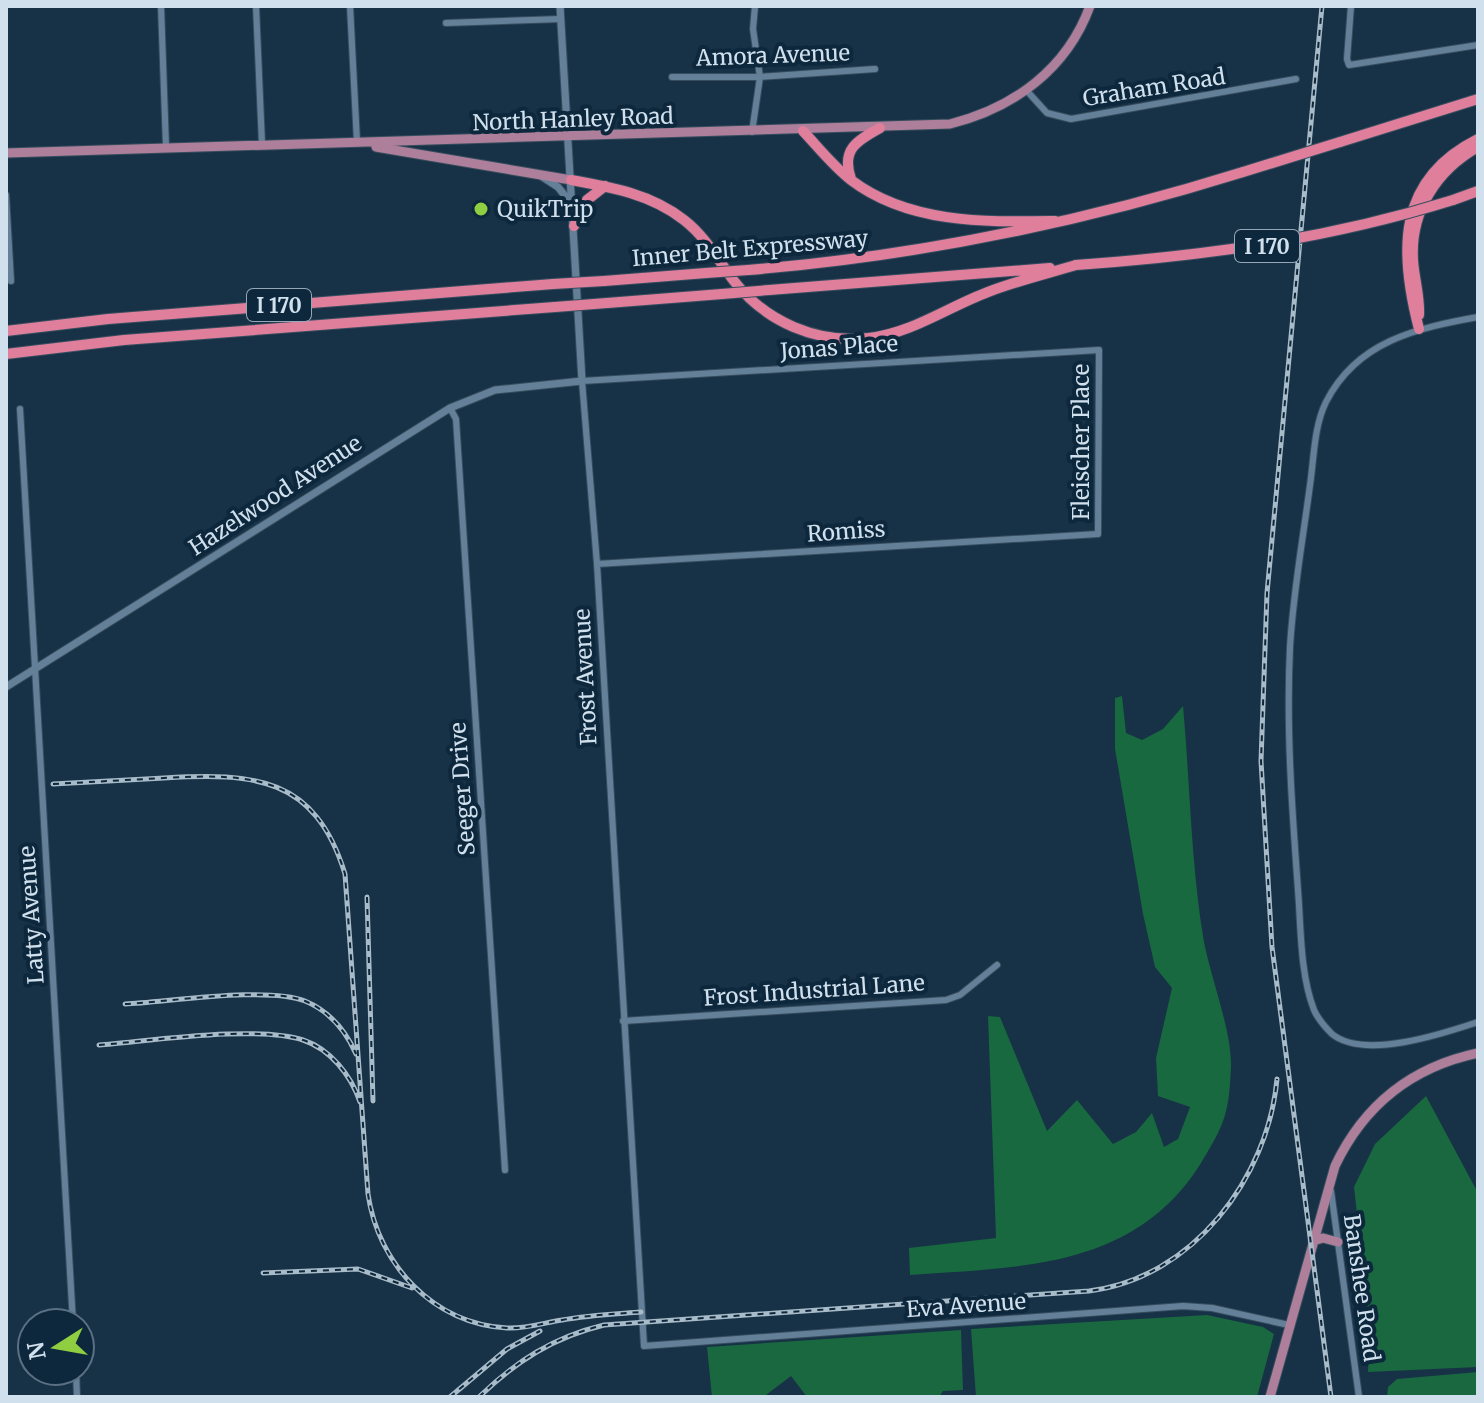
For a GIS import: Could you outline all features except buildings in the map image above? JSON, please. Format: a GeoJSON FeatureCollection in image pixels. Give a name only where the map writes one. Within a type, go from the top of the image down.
{"type":"FeatureCollection","features":[{"type":"Feature","properties":{"kind":"highway","name":"Inner Belt Expressway"},"geometry":{"type":"LineString","coordinates":[[6,331],[108,319],[748,270],[919,251],[1077,220],[1478,99]]}},
{"type":"Feature","properties":{"kind":"highway"},"geometry":{"type":"LineString","coordinates":[[852,181],[846,162],[849,151],[855,142],[880,128]]}},
{"type":"Feature","properties":{"kind":"highway"},"geometry":{"type":"LineString","coordinates":[[803,131],[852,181],[886,200],[955,219],[1077,220]]}},
{"type":"Feature","properties":{"kind":"highway"},"geometry":{"type":"LineString","coordinates":[[1419,329],[1407,276],[1408,222],[1420,192],[1438,168],[1478,139]]}},
{"type":"Feature","properties":{"kind":"highway"},"geometry":{"type":"LineString","coordinates":[[1419,329],[1420,302],[1413,246],[1419,213],[1442,175],[1478,147]]}},
{"type":"Feature","properties":{"kind":"highway"},"geometry":{"type":"LineString","coordinates":[[571,180],[642,196],[676,214],[698,232],[735,282],[761,308],[793,327],[829,338],[854,339],[894,333],[988,292],[1076,265]]}},
{"type":"Feature","properties":{"kind":"highway"},"geometry":{"type":"LineString","coordinates":[[574,226],[587,200],[605,186]]}},
{"type":"Feature","properties":{"kind":"highway","name":"Inner Belt Expressway"},"geometry":{"type":"LineString","coordinates":[[6,354],[124,340],[1190,256],[1279,244],[1355,228],[1478,191]]}},
{"type":"Feature","properties":{"kind":"main road","name":"North Hanley Road"},"geometry":{"type":"LineString","coordinates":[[6,153],[568,135],[803,131],[967,120],[1027,91],[1051,71],[1081,32],[1090,6]]}},
{"type":"Feature","properties":{"kind":"main road"},"geometry":{"type":"LineString","coordinates":[[357,144],[571,180]]}},
{"type":"Feature","properties":{"kind":"main road"},"geometry":{"type":"LineString","coordinates":[[1270,1397],[1330,1184],[1351,1135],[1388,1094],[1424,1071],[1478,1053]]}},
{"type":"Feature","properties":{"kind":"main road"},"geometry":{"type":"LineString","coordinates":[[1313,1241],[1323,1238],[1338,1242]]}},
{"type":"Feature","properties":{"kind":"street"},"geometry":{"type":"LineString","coordinates":[[161,6],[166,147]]}},
{"type":"Feature","properties":{"kind":"street"},"geometry":{"type":"LineString","coordinates":[[256,6],[262,144]]}},
{"type":"Feature","properties":{"kind":"street"},"geometry":{"type":"LineString","coordinates":[[350,6],[357,144]]}},
{"type":"Feature","properties":{"kind":"street","name":"Frost Avenue"},"geometry":{"type":"LineString","coordinates":[[560,6],[644,1346]]}},
{"type":"Feature","properties":{"kind":"street"},"geometry":{"type":"LineString","coordinates":[[752,132],[760,77],[753,29],[755,6]]}},
{"type":"Feature","properties":{"kind":"street"},"geometry":{"type":"LineString","coordinates":[[1351,6],[1349,65],[1478,45]]}},
{"type":"Feature","properties":{"kind":"street"},"geometry":{"type":"LineString","coordinates":[[446,23],[561,19]]}},
{"type":"Feature","properties":{"kind":"street","name":"Amora Avenue"},"geometry":{"type":"LineString","coordinates":[[672,77],[760,77],[875,69]]}},
{"type":"Feature","properties":{"kind":"street","name":"Graham Road"},"geometry":{"type":"LineString","coordinates":[[1027,91],[1047,113],[1071,119],[1296,79]]}},
{"type":"Feature","properties":{"kind":"street"},"geometry":{"type":"LineString","coordinates":[[537,174],[558,187],[573,207]]}},
{"type":"Feature","properties":{"kind":"street"},"geometry":{"type":"LineString","coordinates":[[6,195],[11,281]]}},
{"type":"Feature","properties":{"kind":"street"},"geometry":{"type":"LineString","coordinates":[[1478,317],[1419,329],[1390,339],[1356,361],[1325,403],[1320,419],[1290,646],[1289,767],[1300,925],[1315,1010],[1321,1023],[1344,1042],[1361,1046],[1439,1035],[1478,1022]]}},
{"type":"Feature","properties":{"kind":"street","name":"Jonas Place"},"geometry":{"type":"LineString","coordinates":[[582,381],[1099,350]]}},
{"type":"Feature","properties":{"kind":"street","name":"Fleischer Place"},"geometry":{"type":"LineString","coordinates":[[1098,534],[1099,350]]}},
{"type":"Feature","properties":{"kind":"street","name":"Hazelwood Avenue"},"geometry":{"type":"LineString","coordinates":[[6,687],[450,408],[495,390],[582,381]]}},
{"type":"Feature","properties":{"kind":"street","name":"Seeger Drive"},"geometry":{"type":"LineString","coordinates":[[450,408],[456,419],[505,1170]]}},
{"type":"Feature","properties":{"kind":"street","name":"Latty Avenue"},"geometry":{"type":"LineString","coordinates":[[20,409],[72,1307]]}},
{"type":"Feature","properties":{"kind":"street","name":"Romiss"},"geometry":{"type":"LineString","coordinates":[[597,564],[1098,534]]}},
{"type":"Feature","properties":{"kind":"street","name":"Frost Industrial Lane"},"geometry":{"type":"LineString","coordinates":[[623,1021],[946,1000],[960,995],[997,965]]}},
{"type":"Feature","properties":{"kind":"street","name":"Banshee Road"},"geometry":{"type":"LineString","coordinates":[[1330,1184],[1359,1397]]}},
{"type":"Feature","properties":{"kind":"street","name":"Eva Avenue"},"geometry":{"type":"LineString","coordinates":[[644,1346],[1183,1306],[1212,1308],[1289,1325]]}},
{"type":"Feature","properties":{"kind":"green space"},"geometry":{"type":"Polygon","coordinates":[[[1122,696],[1126,733],[1142,740],[1163,729],[1183,706],[1200,913],[1230,1053],[1230,1083],[1224,1118],[1201,1163],[1174,1198],[1143,1224],[1109,1243],[1072,1256],[1033,1264],[910,1275],[909,1248],[996,1238],[988,1016],[1000,1017],[1047,1131],[1077,1100],[1113,1144],[1136,1132],[1152,1113],[1164,1147],[1178,1139],[1190,1107],[1158,1096],[1156,1058],[1172,988],[1155,967],[1143,914],[1115,749],[1115,698],[1122,696]]]}},
{"type":"Feature","properties":{"kind":"green space"},"geometry":{"type":"Polygon","coordinates":[[[1426,1096],[1478,1193],[1478,1367],[1368,1372],[1370,1329],[1354,1187],[1375,1144],[1426,1096]]]}},
{"type":"Feature","properties":{"kind":"green space"},"geometry":{"type":"Polygon","coordinates":[[[1207,1315],[1263,1327],[1274,1334],[1257,1397],[976,1397],[971,1329],[1207,1315]]]}},
{"type":"Feature","properties":{"kind":"green space"},"geometry":{"type":"Polygon","coordinates":[[[961,1330],[963,1390],[943,1391],[939,1397],[807,1397],[791,1376],[766,1395],[782,1397],[712,1397],[707,1347],[961,1330]]]}},
{"type":"Feature","properties":{"kind":"green space"},"geometry":{"type":"Polygon","coordinates":[[[1478,1372],[1478,1397],[1387,1397],[1388,1387],[1397,1379],[1478,1372]]]}},
{"type":"Feature","properties":{"kind":"railway"},"geometry":{"type":"LineString","coordinates":[[1322,6],[1267,593],[1261,761],[1272,947],[1331,1397]]}},
{"type":"Feature","properties":{"kind":"railway"},"geometry":{"type":"LineString","coordinates":[[53,784],[226,777],[277,787],[298,799],[317,817],[332,842],[345,874],[368,1194],[374,1220],[397,1266],[433,1302],[455,1315],[480,1324],[521,1328],[582,1317],[641,1312]]}},
{"type":"Feature","properties":{"kind":"railway"},"geometry":{"type":"LineString","coordinates":[[367,897],[373,1101]]}},
{"type":"Feature","properties":{"kind":"railway"},"geometry":{"type":"LineString","coordinates":[[125,1004],[217,996],[288,997],[314,1005],[329,1016],[347,1037],[356,1054]]}},
{"type":"Feature","properties":{"kind":"railway"},"geometry":{"type":"LineString","coordinates":[[99,1045],[232,1034],[303,1040],[331,1056],[351,1082],[360,1102]]}},
{"type":"Feature","properties":{"kind":"railway"},"geometry":{"type":"LineString","coordinates":[[479,1397],[507,1372],[537,1352],[569,1336],[604,1325],[1089,1291],[1127,1282],[1161,1266],[1192,1244],[1219,1217],[1241,1186],[1258,1152],[1271,1116],[1277,1079]]}},
{"type":"Feature","properties":{"kind":"railway"},"geometry":{"type":"LineString","coordinates":[[263,1273],[358,1269],[412,1288]]}},
{"type":"Feature","properties":{"kind":"railway"},"geometry":{"type":"LineString","coordinates":[[450,1397],[507,1349],[540,1331]]}},
{"type":"Feature","properties":{"kind":"place","name":"QuikTrip"},"geometry":{"type":"Point","coordinates":[481,209]}}]}
